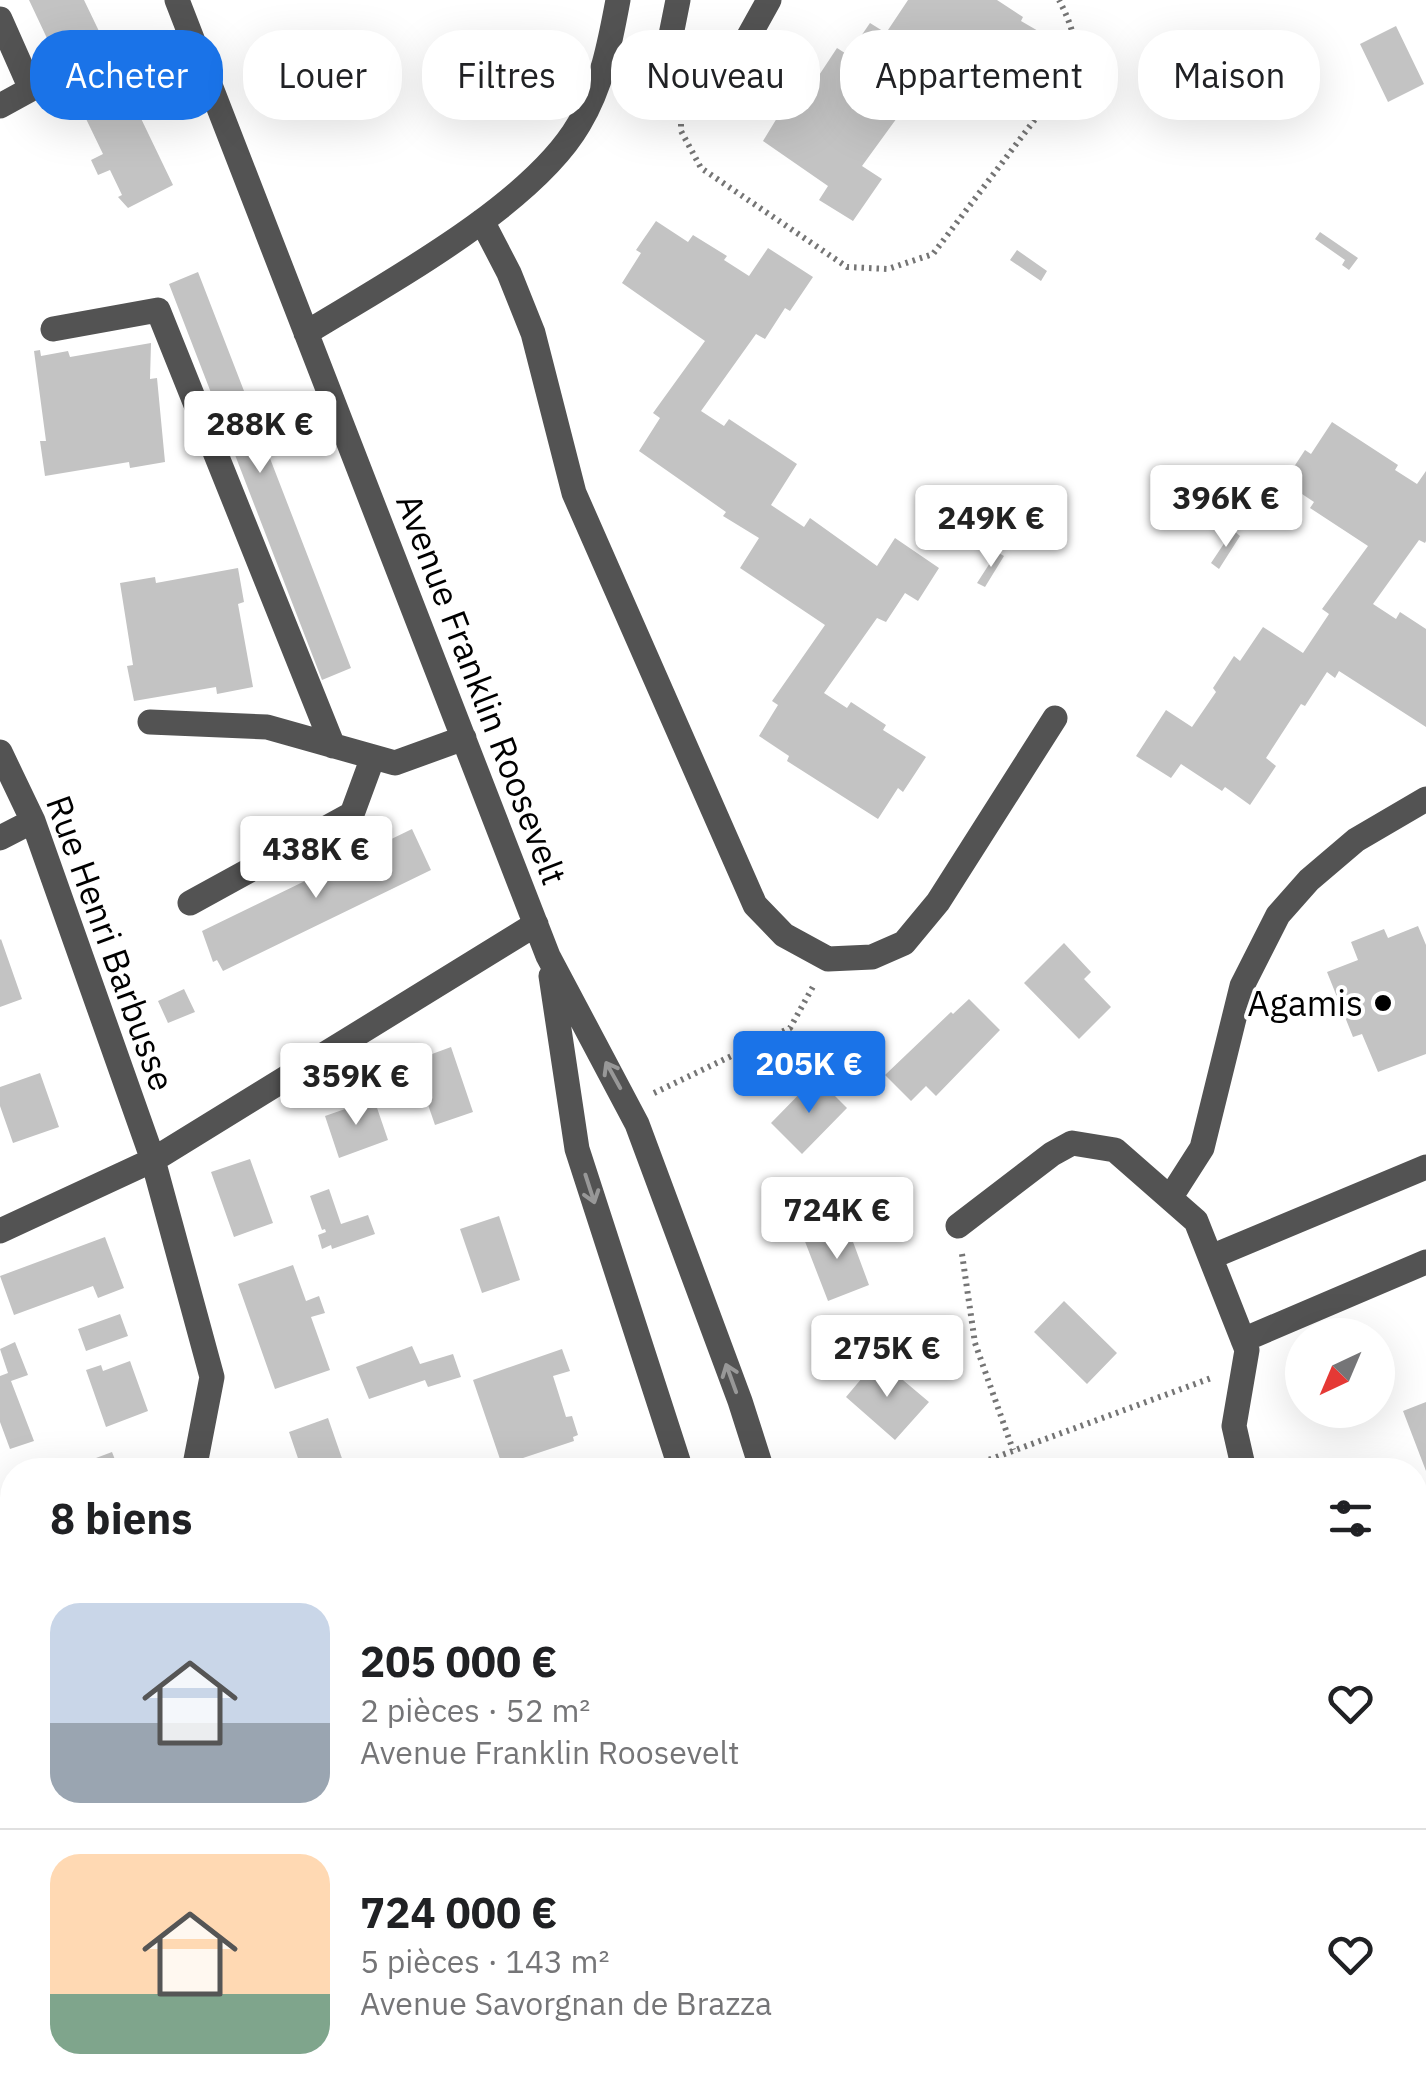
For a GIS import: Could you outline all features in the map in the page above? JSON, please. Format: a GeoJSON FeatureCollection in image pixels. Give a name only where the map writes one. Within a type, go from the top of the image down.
{"type":"FeatureCollection","features":[{"type":"Feature","properties":{"kind":"street","name":"Avenue Franklin Roosevelt"},"geometry":{"type":"LineString","coordinates":[[176,0],[548,956],[628,1102],[758,1458]]}},
{"type":"Feature","properties":{"kind":"street"},"geometry":{"type":"LineString","coordinates":[[306,333],[482,221],[534,179],[579,126],[606,63],[618,0]]}},
{"type":"Feature","properties":{"kind":"street"},"geometry":{"type":"LineString","coordinates":[[672,30],[678,0]]}},
{"type":"Feature","properties":{"kind":"street"},"geometry":{"type":"LineString","coordinates":[[753,30],[770,0]]}},
{"type":"Feature","properties":{"kind":"street"},"geometry":{"type":"LineString","coordinates":[[0,20],[31,89],[0,106]]}},
{"type":"Feature","properties":{"kind":"street"},"geometry":{"type":"LineString","coordinates":[[482,221],[533,332],[574,494],[755,905],[784,935],[828,958],[872,957],[904,943],[938,902],[1055,718]]}},
{"type":"Feature","properties":{"kind":"street"},"geometry":{"type":"LineString","coordinates":[[53,329],[158,310],[334,746]]}},
{"type":"Feature","properties":{"kind":"street"},"geometry":{"type":"LineString","coordinates":[[150,722],[267,727],[395,763],[464,738]]}},
{"type":"Feature","properties":{"kind":"street","name":"Rue Henri Barbusse"},"geometry":{"type":"LineString","coordinates":[[0,752],[34,820],[152,1160],[212,1377],[196,1458]]}},
{"type":"Feature","properties":{"kind":"street"},"geometry":{"type":"LineString","coordinates":[[190,903],[352,814],[373,757]]}},
{"type":"Feature","properties":{"kind":"street"},"geometry":{"type":"LineString","coordinates":[[1170,1198],[1202,1148],[1242,986],[1278,915],[1309,880],[1356,840],[1426,799]]}},
{"type":"Feature","properties":{"kind":"street"},"geometry":{"type":"LineString","coordinates":[[0,838],[34,820]]}},
{"type":"Feature","properties":{"kind":"street"},"geometry":{"type":"LineString","coordinates":[[0,1231],[152,1160],[536,924]]}},
{"type":"Feature","properties":{"kind":"street","name":"Avenue Franklin Roosevelt"},"geometry":{"type":"LineString","coordinates":[[548,956],[577,1149],[677,1458]]}},
{"type":"Feature","properties":{"kind":"street"},"geometry":{"type":"LineString","coordinates":[[958,1226],[1072,1143],[1115,1150],[1196,1221],[1247,1350],[1234,1426],[1241,1458]]}},
{"type":"Feature","properties":{"kind":"street"},"geometry":{"type":"LineString","coordinates":[[1210,1258],[1426,1166]]}},
{"type":"Feature","properties":{"kind":"street"},"geometry":{"type":"LineString","coordinates":[[1243,1340],[1426,1262]]}},
{"type":"Feature","properties":{"kind":"path"},"geometry":{"type":"LineString","coordinates":[[682,120],[682,131],[701,168],[846,268],[888,269],[932,254],[1068,77],[1075,63],[1073,26],[1059,0]]}},
{"type":"Feature","properties":{"kind":"path"},"geometry":{"type":"LineString","coordinates":[[628,1102],[660,1091],[790,1028],[828,958]]}},
{"type":"Feature","properties":{"kind":"path"},"geometry":{"type":"LineString","coordinates":[[958,1226],[975,1343],[1013,1450]]}},
{"type":"Feature","properties":{"kind":"path"},"geometry":{"type":"LineString","coordinates":[[992,1458],[1244,1367]]}},
{"type":"Feature","properties":{"kind":"building"},"geometry":{"type":"Polygon","coordinates":[[[29,0],[84,0],[98,30],[43,30],[29,0]]]}},
{"type":"Feature","properties":{"kind":"building"},"geometry":{"type":"Polygon","coordinates":[[[908,0],[997,0],[1036,30],[888,30],[908,0]]]}},
{"type":"Feature","properties":{"kind":"building"},"geometry":{"type":"Polygon","coordinates":[[[1396,26],[1424,84],[1388,102],[1360,44],[1396,26]]]}},
{"type":"Feature","properties":{"kind":"building"},"geometry":{"type":"Polygon","coordinates":[[[837,48],[840,120],[895,120],[862,166],[882,179],[853,221],[819,200],[828,186],[763,141],[776,120],[820,120],[820,74],[837,48]]]}},
{"type":"Feature","properties":{"kind":"building"},"geometry":{"type":"Polygon","coordinates":[[[87,120],[142,120],[173,185],[128,208],[118,197],[122,195],[110,170],[98,175],[91,160],[103,154],[87,120]]]}},
{"type":"Feature","properties":{"kind":"building"},"geometry":{"type":"Polygon","coordinates":[[[656,221],[688,242],[693,235],[727,256],[724,260],[749,276],[768,248],[813,277],[790,311],[785,308],[765,339],[756,334],[701,411],[724,426],[729,419],[797,464],[771,505],[804,527],[810,518],[877,566],[895,538],[939,568],[918,601],[905,593],[886,622],[877,618],[824,693],[847,708],[851,702],[886,725],[883,730],[926,757],[903,792],[898,788],[878,819],[787,761],[789,756],[759,736],[778,705],[772,701],[825,625],[740,568],[759,538],[723,516],[726,512],[639,451],[660,418],[653,413],[705,341],[622,283],[641,253],[636,250],[656,221]]]}},
{"type":"Feature","properties":{"kind":"building"},"geometry":{"type":"Polygon","coordinates":[[[1320,232],[1358,258],[1349,270],[1342,265],[1345,260],[1315,239],[1320,232]]]}},
{"type":"Feature","properties":{"kind":"building"},"geometry":{"type":"Polygon","coordinates":[[[1017,250],[1047,271],[1041,281],[1010,260],[1017,250]]]}},
{"type":"Feature","properties":{"kind":"building"},"geometry":{"type":"Polygon","coordinates":[[[198,272],[351,668],[322,680],[169,284],[198,272]]]}},
{"type":"Feature","properties":{"kind":"building"},"geometry":{"type":"Polygon","coordinates":[[[151,343],[150,379],[157,378],[165,462],[130,468],[129,462],[45,476],[40,441],[46,441],[34,351],[40,350],[41,356],[68,351],[70,357],[151,343]]]}},
{"type":"Feature","properties":{"kind":"building"},"geometry":{"type":"Polygon","coordinates":[[[1332,422],[1398,465],[1395,470],[1417,484],[1426,471],[1426,541],[1419,540],[1373,604],[1396,619],[1400,612],[1426,629],[1426,727],[1339,671],[1335,678],[1327,672],[1266,758],[1276,766],[1250,805],[1181,764],[1171,778],[1136,756],[1166,710],[1192,727],[1234,656],[1240,661],[1263,627],[1303,653],[1329,614],[1322,609],[1368,546],[1310,508],[1314,502],[1284,482],[1305,450],[1311,454],[1332,422]]]}},
{"type":"Feature","properties":{"kind":"building"},"geometry":{"type":"Polygon","coordinates":[[[1233,530],[1240,536],[1219,569],[1211,563],[1233,530]]]}},
{"type":"Feature","properties":{"kind":"building"},"geometry":{"type":"Polygon","coordinates":[[[997,552],[1004,556],[985,587],[977,583],[997,552]]]}},
{"type":"Feature","properties":{"kind":"building"},"geometry":{"type":"Polygon","coordinates":[[[238,568],[244,602],[238,604],[253,687],[217,694],[216,687],[134,701],[127,666],[133,665],[120,583],[155,577],[156,583],[238,568]]]}},
{"type":"Feature","properties":{"kind":"building"},"geometry":{"type":"Polygon","coordinates":[[[412,829],[431,870],[223,971],[217,960],[213,962],[202,931],[412,829]]]}},
{"type":"Feature","properties":{"kind":"building","name":"Agamis"},"geometry":{"type":"Polygon","coordinates":[[[1418,926],[1426,945],[1426,1054],[1378,1072],[1362,1034],[1353,1037],[1327,972],[1358,960],[1351,942],[1384,929],[1388,938],[1418,926]]]}},
{"type":"Feature","properties":{"kind":"building"},"geometry":{"type":"Polygon","coordinates":[[[0,940],[22,999],[0,1007],[0,940]]]}},
{"type":"Feature","properties":{"kind":"building"},"geometry":{"type":"Polygon","coordinates":[[[1064,943],[1091,972],[1084,979],[1111,1007],[1079,1039],[1024,983],[1064,943]]]}},
{"type":"Feature","properties":{"kind":"building"},"geometry":{"type":"Polygon","coordinates":[[[184,989],[195,1012],[168,1023],[158,1001],[184,989]]]}},
{"type":"Feature","properties":{"kind":"building"},"geometry":{"type":"Polygon","coordinates":[[[969,999],[1000,1030],[936,1096],[926,1086],[911,1101],[885,1075],[969,999]]]}},
{"type":"Feature","properties":{"kind":"building"},"geometry":{"type":"Polygon","coordinates":[[[451,1047],[473,1112],[435,1125],[413,1061],[451,1047]]]}},
{"type":"Feature","properties":{"kind":"building"},"geometry":{"type":"Polygon","coordinates":[[[40,1073],[59,1127],[13,1143],[0,1106],[0,1087],[40,1073]]]}},
{"type":"Feature","properties":{"kind":"building"},"geometry":{"type":"Polygon","coordinates":[[[816,1077],[847,1108],[802,1154],[771,1123],[816,1077]]]}},
{"type":"Feature","properties":{"kind":"building"},"geometry":{"type":"Polygon","coordinates":[[[374,1099],[388,1140],[339,1158],[325,1116],[374,1099]]]}},
{"type":"Feature","properties":{"kind":"building"},"geometry":{"type":"Polygon","coordinates":[[[250,1159],[273,1223],[234,1237],[211,1172],[250,1159]]]}},
{"type":"Feature","properties":{"kind":"building"},"geometry":{"type":"Polygon","coordinates":[[[329,1189],[341,1224],[368,1215],[375,1234],[322,1249],[318,1235],[326,1232],[310,1196],[329,1189]]]}},
{"type":"Feature","properties":{"kind":"building"},"geometry":{"type":"Polygon","coordinates":[[[499,1216],[520,1280],[482,1293],[460,1229],[499,1216]]]}},
{"type":"Feature","properties":{"kind":"building"},"geometry":{"type":"Polygon","coordinates":[[[846,1223],[869,1285],[828,1301],[804,1239],[846,1223]]]}},
{"type":"Feature","properties":{"kind":"building"},"geometry":{"type":"Polygon","coordinates":[[[105,1237],[124,1288],[98,1298],[93,1286],[14,1315],[0,1276],[105,1237]]]}},
{"type":"Feature","properties":{"kind":"building"},"geometry":{"type":"Polygon","coordinates":[[[293,1265],[306,1301],[319,1296],[325,1313],[311,1317],[330,1370],[275,1389],[238,1284],[293,1265]]]}},
{"type":"Feature","properties":{"kind":"building"},"geometry":{"type":"Polygon","coordinates":[[[1064,1301],[1117,1353],[1087,1384],[1034,1332],[1064,1301]]]}},
{"type":"Feature","properties":{"kind":"building"},"geometry":{"type":"Polygon","coordinates":[[[120,1314],[128,1336],[86,1351],[78,1329],[120,1314]]]}},
{"type":"Feature","properties":{"kind":"building"},"geometry":{"type":"Polygon","coordinates":[[[15,1342],[28,1375],[11,1381],[34,1441],[10,1449],[0,1422],[0,1376],[8,1373],[0,1349],[15,1342]]]}},
{"type":"Feature","properties":{"kind":"building"},"geometry":{"type":"Polygon","coordinates":[[[412,1346],[420,1364],[453,1354],[461,1377],[428,1387],[425,1380],[369,1399],[356,1367],[412,1346]]]}},
{"type":"Feature","properties":{"kind":"building"},"geometry":{"type":"Polygon","coordinates":[[[562,1349],[570,1371],[553,1376],[566,1417],[572,1416],[578,1435],[573,1437],[574,1441],[523,1458],[500,1458],[473,1380],[562,1349]]]}},
{"type":"Feature","properties":{"kind":"building"},"geometry":{"type":"Polygon","coordinates":[[[878,1359],[929,1402],[895,1440],[846,1397],[878,1359]]]}},
{"type":"Feature","properties":{"kind":"building"},"geometry":{"type":"Polygon","coordinates":[[[130,1361],[148,1411],[106,1427],[86,1370],[101,1365],[103,1371],[130,1361]]]}},
{"type":"Feature","properties":{"kind":"building"},"geometry":{"type":"Polygon","coordinates":[[[1426,1402],[1426,1458],[1421,1458],[1403,1411],[1426,1402]]]}},
{"type":"Feature","properties":{"kind":"building"},"geometry":{"type":"Polygon","coordinates":[[[328,1418],[342,1458],[298,1458],[289,1432],[328,1418]]]}},
{"type":"Feature","properties":{"kind":"place","name":"Agamis"},"geometry":{"type":"Point","coordinates":[1383,1003]}}]}
